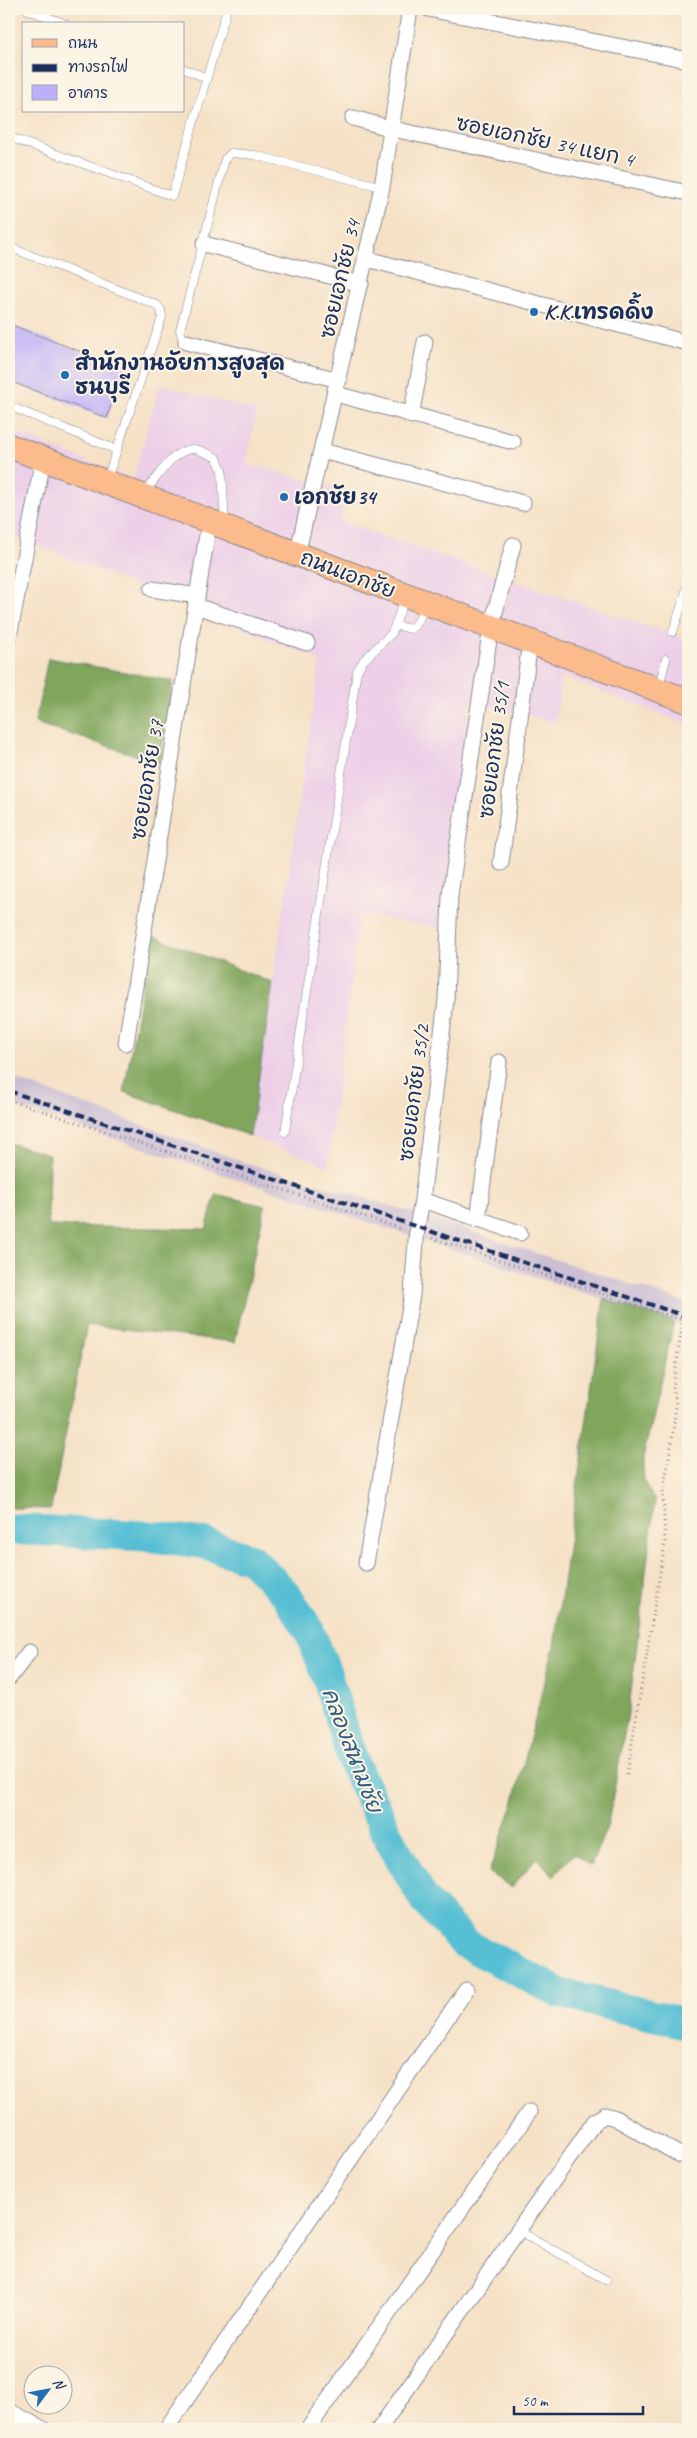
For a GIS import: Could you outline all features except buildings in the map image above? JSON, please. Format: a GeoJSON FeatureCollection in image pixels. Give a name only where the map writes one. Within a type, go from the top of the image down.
{"type":"FeatureCollection","features":[{"type":"Feature","properties":{"kind":"main road","name":"ถนนเอกชัย"},"geometry":{"type":"LineString","coordinates":[[9,446],[217,526],[688,701]]}},
{"type":"Feature","properties":{"kind":"street","name":"ซอยเอกชัย 34"},"geometry":{"type":"LineString","coordinates":[[297,555],[367,259],[382,187],[393,129],[410,9]]}},
{"type":"Feature","properties":{"kind":"street"},"geometry":{"type":"LineString","coordinates":[[428,9],[688,60]]}},
{"type":"Feature","properties":{"kind":"street","name":"ซอยเอกชัย 34 แยก 4"},"geometry":{"type":"LineString","coordinates":[[353,118],[393,129],[688,193]]}},
{"type":"Feature","properties":{"kind":"street"},"geometry":{"type":"LineString","coordinates":[[204,244],[361,284]]}},
{"type":"Feature","properties":{"kind":"street"},"geometry":{"type":"LineString","coordinates":[[367,259],[688,344]]}},
{"type":"Feature","properties":{"kind":"street"},"geometry":{"type":"LineString","coordinates":[[186,342],[337,387],[411,416],[514,442]]}},
{"type":"Feature","properties":{"kind":"street"},"geometry":{"type":"LineString","coordinates":[[411,416],[425,342]]}},
{"type":"Feature","properties":{"kind":"street"},"geometry":{"type":"LineString","coordinates":[[322,451],[523,503]]}},
{"type":"Feature","properties":{"kind":"street"},"geometry":{"type":"LineString","coordinates":[[9,637],[44,459]]}},
{"type":"Feature","properties":{"kind":"street","name":"ซอยเอกชัย 37"},"geometry":{"type":"LineString","coordinates":[[126,1043],[197,601],[217,526]]}},
{"type":"Feature","properties":{"kind":"street","name":"ซอยเอกชัย 35/2"},"geometry":{"type":"LineString","coordinates":[[366,1563],[412,1295],[416,1233],[422,1200],[446,1000],[450,895],[491,628],[513,545]]}},
{"type":"Feature","properties":{"kind":"street"},"geometry":{"type":"LineString","coordinates":[[152,589],[197,601],[307,643]]}},
{"type":"Feature","properties":{"kind":"street","name":"ซอยเอกชัย 35/1"},"geometry":{"type":"LineString","coordinates":[[501,863],[530,642]]}},
{"type":"Feature","properties":{"kind":"street"},"geometry":{"type":"LineString","coordinates":[[478,1219],[500,1062]]}},
{"type":"Feature","properties":{"kind":"street"},"geometry":{"type":"LineString","coordinates":[[422,1200],[520,1233]]}},
{"type":"Feature","properties":{"kind":"street"},"geometry":{"type":"LineString","coordinates":[[9,1678],[29,1652]]}},
{"type":"Feature","properties":{"kind":"street"},"geometry":{"type":"LineString","coordinates":[[166,2429],[466,1990]]}},
{"type":"Feature","properties":{"kind":"street"},"geometry":{"type":"LineString","coordinates":[[308,2429],[529,2112]]}},
{"type":"Feature","properties":{"kind":"street"},"geometry":{"type":"LineString","coordinates":[[379,2429],[520,2231],[595,2121],[605,2115],[615,2118],[680,2155]]}},
{"type":"Feature","properties":{"kind":"street"},"geometry":{"type":"LineString","coordinates":[[9,2411],[36,2428]]}},
{"type":"Feature","properties":{"kind":"lane"},"geometry":{"type":"LineString","coordinates":[[26,9],[61,22]]}},
{"type":"Feature","properties":{"kind":"lane"},"geometry":{"type":"LineString","coordinates":[[9,137],[172,196],[227,9]]}},
{"type":"Feature","properties":{"kind":"lane"},"geometry":{"type":"LineString","coordinates":[[185,69],[207,78]]}},
{"type":"Feature","properties":{"kind":"lane"},"geometry":{"type":"LineString","coordinates":[[186,342],[180,330],[225,159],[231,154],[254,156],[382,187]]}},
{"type":"Feature","properties":{"kind":"lane"},"geometry":{"type":"LineString","coordinates":[[9,247],[157,305],[161,310],[162,317],[105,483]]}},
{"type":"Feature","properties":{"kind":"lane"},"geometry":{"type":"LineString","coordinates":[[9,406],[117,450]]}},
{"type":"Feature","properties":{"kind":"lane"},"geometry":{"type":"LineString","coordinates":[[141,496],[171,461],[184,450],[196,449],[217,458],[222,470],[217,526]]}},
{"type":"Feature","properties":{"kind":"lane"},"geometry":{"type":"LineString","coordinates":[[673,632],[688,585]]}},
{"type":"Feature","properties":{"kind":"lane"},"geometry":{"type":"LineString","coordinates":[[285,1132],[357,671],[364,660],[392,633],[395,625],[415,600]]}},
{"type":"Feature","properties":{"kind":"lane"},"geometry":{"type":"LineString","coordinates":[[395,625],[410,629],[419,621],[415,600]]}},
{"type":"Feature","properties":{"kind":"lane"},"geometry":{"type":"LineString","coordinates":[[659,689],[666,659]]}},
{"type":"Feature","properties":{"kind":"lane"},"geometry":{"type":"LineString","coordinates":[[520,2231],[606,2280]]}},
{"type":"Feature","properties":{"kind":"path"},"geometry":{"type":"LineString","coordinates":[[9,1100],[688,1322]]}},
{"type":"Feature","properties":{"kind":"path"},"geometry":{"type":"LineString","coordinates":[[627,1774],[665,1543],[663,1491],[672,1440],[676,1405],[673,1388],[683,1320]]}},
{"type":"Feature","properties":{"kind":"shaded area"},"geometry":{"type":"Polygon","coordinates":[[[160,384],[257,411],[246,464],[346,490],[341,522],[688,640],[688,724],[561,676],[556,722],[470,703],[443,928],[359,915],[328,1167],[250,1136],[320,660],[9,534],[9,430],[133,479],[160,384]]]}},
{"type":"Feature","properties":{"kind":"shaded area"},"geometry":{"type":"Polygon","coordinates":[[[9,1077],[244,1162],[408,1211],[688,1303],[688,1327],[9,1104],[9,1077]]]}},
{"type":"Feature","properties":{"kind":"green space"},"geometry":{"type":"Polygon","coordinates":[[[48,658],[173,681],[160,763],[35,723],[48,658]]]}},
{"type":"Feature","properties":{"kind":"green space"},"geometry":{"type":"Polygon","coordinates":[[[151,935],[273,983],[250,1136],[124,1092],[151,935]]]}},
{"type":"Feature","properties":{"kind":"green space"},"geometry":{"type":"Polygon","coordinates":[[[9,1143],[49,1154],[48,1226],[206,1229],[216,1194],[265,1206],[235,1342],[87,1325],[51,1509],[9,1508],[9,1143]]]}},
{"type":"Feature","properties":{"kind":"green space"},"geometry":{"type":"Polygon","coordinates":[[[604,1299],[674,1322],[643,1458],[644,1482],[655,1500],[629,1708],[608,1824],[591,1866],[574,1854],[554,1876],[536,1858],[512,1888],[489,1872],[514,1801],[554,1646],[604,1299]]]}},
{"type":"Feature","properties":{"kind":"waterway","name":"คลองสนามชัย"},"geometry":{"type":"LineString","coordinates":[[9,1529],[146,1536],[203,1543],[251,1559],[286,1594],[309,1630],[326,1673],[353,1762],[392,1844],[424,1899],[464,1943],[559,1993],[688,2024]]}},
{"type":"Feature","properties":{"kind":"railway"},"geometry":{"type":"LineString","coordinates":[[9,1091],[688,1317]]}},
{"type":"Feature","properties":{"kind":"place","name":"K.K.เทรดดิ้ง"},"geometry":{"type":"Point","coordinates":[534,312]}},
{"type":"Feature","properties":{"kind":"place","name":"สำนักงานอัยการสูงสุด ธนบุรี"},"geometry":{"type":"Point","coordinates":[65,375]}},
{"type":"Feature","properties":{"kind":"place","name":"เอกชัย34"},"geometry":{"type":"Point","coordinates":[284,497]}}]}
